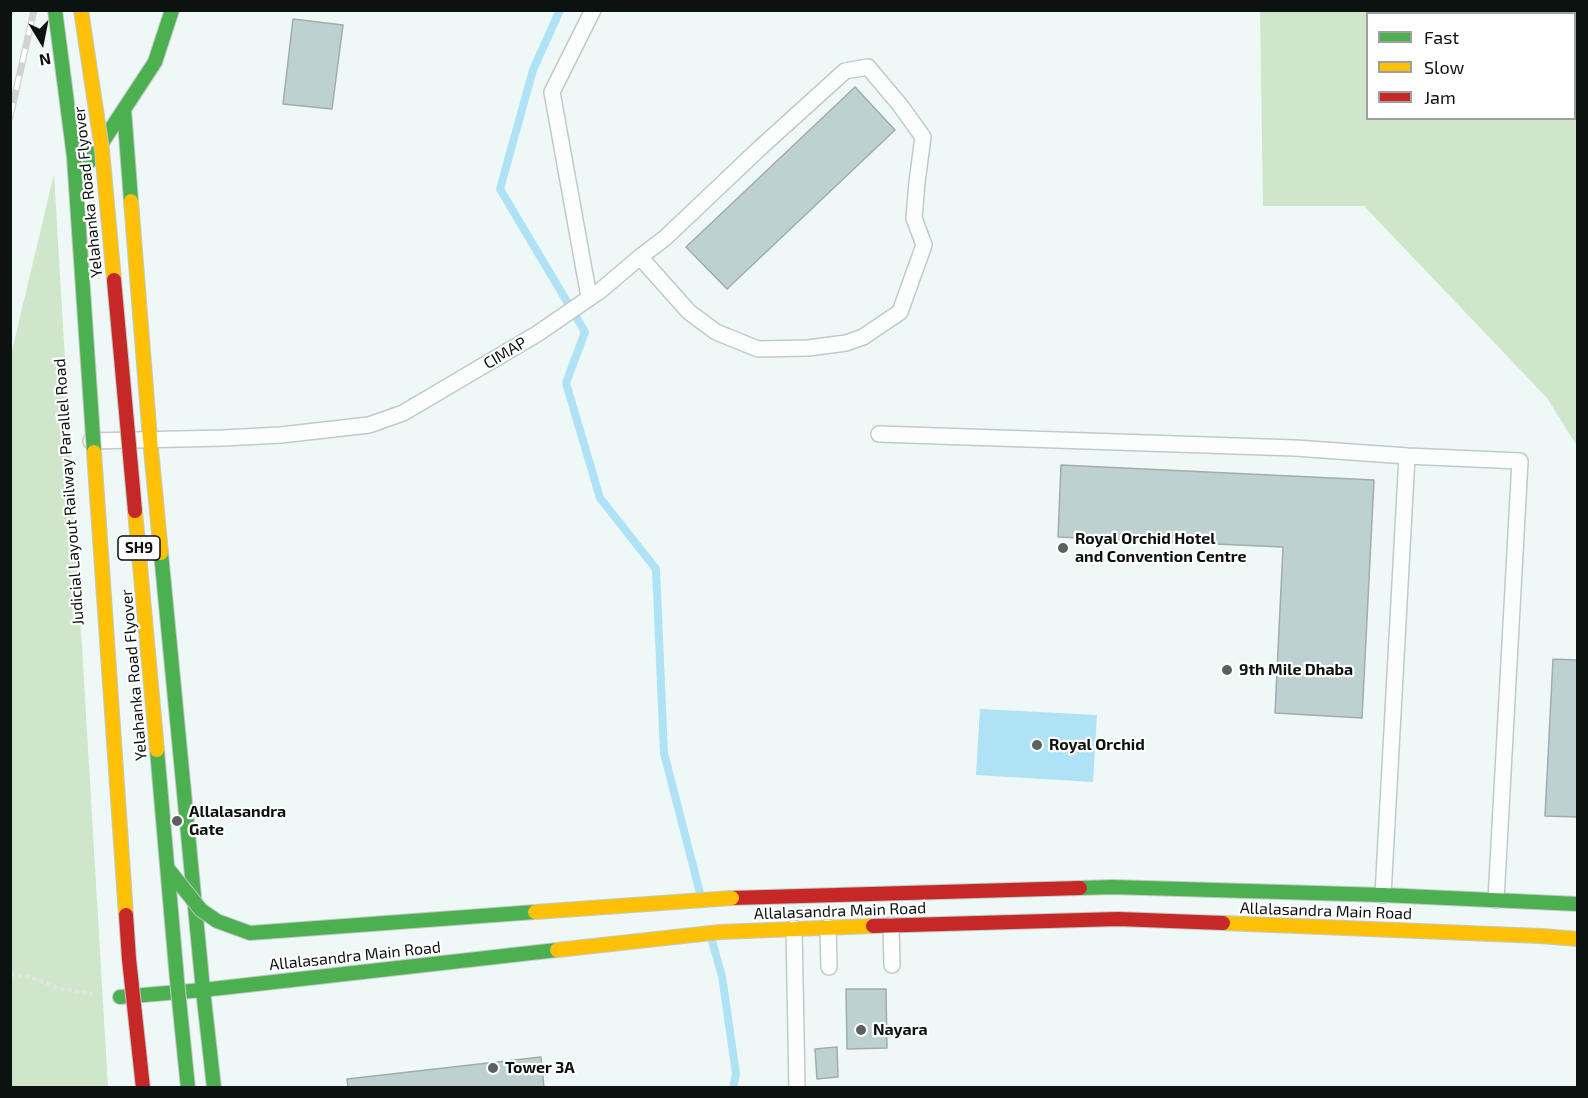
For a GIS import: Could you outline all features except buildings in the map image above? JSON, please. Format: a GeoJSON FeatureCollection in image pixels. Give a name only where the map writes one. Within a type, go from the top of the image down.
{"type":"FeatureCollection","features":[{"type":"Feature","properties":{"kind":"street","name":"Yelahanka Road Flyover"},"geometry":{"type":"LineString","coordinates":[[55,10],[74,157],[129,959],[143,1088]]}},
{"type":"Feature","properties":{"kind":"street","name":"Yelahanka Road Flyover"},"geometry":{"type":"LineString","coordinates":[[81,10],[102,150],[188,1088]]}},
{"type":"Feature","properties":{"kind":"street"},"geometry":{"type":"LineString","coordinates":[[68,251],[88,164],[155,62],[172,10]]}},
{"type":"Feature","properties":{"kind":"street"},"geometry":{"type":"LineString","coordinates":[[124,110],[150,439],[214,1088]]}},
{"type":"Feature","properties":{"kind":"street","name":"Judicial Layout Railway Parallel Road"},"geometry":{"type":"LineString","coordinates":[[72,326],[96,630],[120,1002]]}},
{"type":"Feature","properties":{"kind":"street"},"geometry":{"type":"LineString","coordinates":[[168,869],[201,910],[217,921],[250,933],[732,898],[758,913]]}},
{"type":"Feature","properties":{"kind":"street","name":"Allalasandra Main Road"},"geometry":{"type":"LineString","coordinates":[[203,990],[720,932],[758,913],[1112,887],[1382,912],[1495,917],[1578,904]]}},
{"type":"Feature","properties":{"kind":"street","name":"Allalasandra Main Road"},"geometry":{"type":"LineString","coordinates":[[758,913],[794,928],[1382,912],[1495,917],[1578,939]]}},
{"type":"Feature","properties":{"kind":"street"},"geometry":{"type":"LineString","coordinates":[[120,1002],[203,990]]}},
{"type":"Feature","properties":{"kind":"lane"},"geometry":{"type":"LineString","coordinates":[[589,297],[552,92],[592,10]]}},
{"type":"Feature","properties":{"kind":"lane","name":"CIMAP"},"geometry":{"type":"LineString","coordinates":[[81,441],[281,435],[369,425],[403,413],[537,334],[601,290],[640,257],[665,237],[845,71],[868,67],[923,137],[914,218],[924,245],[900,312],[863,337],[846,343],[808,348],[758,349],[717,332],[689,312],[640,257]]}},
{"type":"Feature","properties":{"kind":"lane"},"geometry":{"type":"LineString","coordinates":[[879,434],[1295,448],[1520,461],[1495,917]]}},
{"type":"Feature","properties":{"kind":"lane"},"geometry":{"type":"LineString","coordinates":[[1382,912],[1407,456]]}},
{"type":"Feature","properties":{"kind":"lane"},"geometry":{"type":"LineString","coordinates":[[891,925],[892,965]]}},
{"type":"Feature","properties":{"kind":"lane"},"geometry":{"type":"LineString","coordinates":[[828,927],[828,967]]}},
{"type":"Feature","properties":{"kind":"lane"},"geometry":{"type":"LineString","coordinates":[[794,928],[797,1088]]}},
{"type":"Feature","properties":{"kind":"path"},"geometry":{"type":"LineString","coordinates":[[10,975],[27,976],[62,989],[120,1002]]}},
{"type":"Feature","properties":{"kind":"green space"},"geometry":{"type":"Polygon","coordinates":[[[1434,10],[1464,12],[1366,12],[1366,120],[1576,120],[1577,20],[1577,446],[1547,398],[1364,206],[1263,206],[1260,11],[1434,10]]]}},
{"type":"Feature","properties":{"kind":"green space"},"geometry":{"type":"Polygon","coordinates":[[[54,174],[108,1087],[11,1087],[10,359],[54,174]]]}},
{"type":"Feature","properties":{"kind":"water","name":"Royal Orchid"},"geometry":{"type":"Polygon","coordinates":[[[980,709],[1097,715],[1093,782],[976,775],[980,709]]]}},
{"type":"Feature","properties":{"kind":"waterway"},"geometry":{"type":"LineString","coordinates":[[560,10],[533,70],[500,189],[585,332],[566,383],[600,498],[656,569],[664,753],[700,893]]}},
{"type":"Feature","properties":{"kind":"waterway"},"geometry":{"type":"LineString","coordinates":[[712,941],[722,976],[736,1074],[733,1088]]}},
{"type":"Feature","properties":{"kind":"railway"},"geometry":{"type":"LineString","coordinates":[[10,117],[34,10]]}},
{"type":"Feature","properties":{"kind":"traffic: fast"},"geometry":{"type":"LineString","coordinates":[[55,10],[74,157],[94,452]]}},
{"type":"Feature","properties":{"kind":"traffic: fast"},"geometry":{"type":"LineString","coordinates":[[90,161],[155,62],[172,10]]}},
{"type":"Feature","properties":{"kind":"traffic: fast"},"geometry":{"type":"LineString","coordinates":[[124,109],[131,201]]}},
{"type":"Feature","properties":{"kind":"traffic: fast"},"geometry":{"type":"LineString","coordinates":[[120,997],[203,990],[161,553]]}},
{"type":"Feature","properties":{"kind":"traffic: fast"},"geometry":{"type":"LineString","coordinates":[[157,750],[188,1088]]}},
{"type":"Feature","properties":{"kind":"traffic: fast"},"geometry":{"type":"LineString","coordinates":[[168,869],[201,910],[217,921],[250,933],[535,912]]}},
{"type":"Feature","properties":{"kind":"traffic: fast"},"geometry":{"type":"LineString","coordinates":[[1080,888],[1383,895],[1578,904]]}},
{"type":"Feature","properties":{"kind":"traffic: fast"},"geometry":{"type":"LineString","coordinates":[[214,1088],[203,990],[557,950]]}},
{"type":"Feature","properties":{"kind":"traffic: slow"},"geometry":{"type":"LineString","coordinates":[[81,10],[102,150],[114,280]]}},
{"type":"Feature","properties":{"kind":"traffic: slow"},"geometry":{"type":"LineString","coordinates":[[131,201],[161,553]]}},
{"type":"Feature","properties":{"kind":"traffic: slow"},"geometry":{"type":"LineString","coordinates":[[94,452],[126,915]]}},
{"type":"Feature","properties":{"kind":"traffic: slow"},"geometry":{"type":"LineString","coordinates":[[135,511],[157,750]]}},
{"type":"Feature","properties":{"kind":"traffic: slow"},"geometry":{"type":"LineString","coordinates":[[535,912],[732,898]]}},
{"type":"Feature","properties":{"kind":"traffic: slow"},"geometry":{"type":"LineString","coordinates":[[1223,923],[1578,939]]}},
{"type":"Feature","properties":{"kind":"traffic: slow"},"geometry":{"type":"LineString","coordinates":[[557,950],[720,932],[873,926]]}},
{"type":"Feature","properties":{"kind":"traffic: jam"},"geometry":{"type":"LineString","coordinates":[[114,280],[135,511]]}},
{"type":"Feature","properties":{"kind":"traffic: jam"},"geometry":{"type":"LineString","coordinates":[[732,898],[1080,888]]}},
{"type":"Feature","properties":{"kind":"traffic: jam"},"geometry":{"type":"LineString","coordinates":[[126,915],[143,1088]]}},
{"type":"Feature","properties":{"kind":"traffic: jam"},"geometry":{"type":"LineString","coordinates":[[873,926],[1118,919],[1223,923]]}},
{"type":"Feature","properties":{"kind":"place","name":"Royal Orchid Hotel and Convention Centre"},"geometry":{"type":"Point","coordinates":[1063,548]}},
{"type":"Feature","properties":{"kind":"place","name":"9th Mile Dhaba"},"geometry":{"type":"Point","coordinates":[1227,670]}},
{"type":"Feature","properties":{"kind":"place","name":"Royal Orchid"},"geometry":{"type":"Point","coordinates":[1037,745]}},
{"type":"Feature","properties":{"kind":"place","name":"Allalasandra Gate"},"geometry":{"type":"Point","coordinates":[177,821]}},
{"type":"Feature","properties":{"kind":"place","name":"Nayara"},"geometry":{"type":"Point","coordinates":[861,1030]}},
{"type":"Feature","properties":{"kind":"place","name":"Tower 3A"},"geometry":{"type":"Point","coordinates":[493,1068]}}]}
